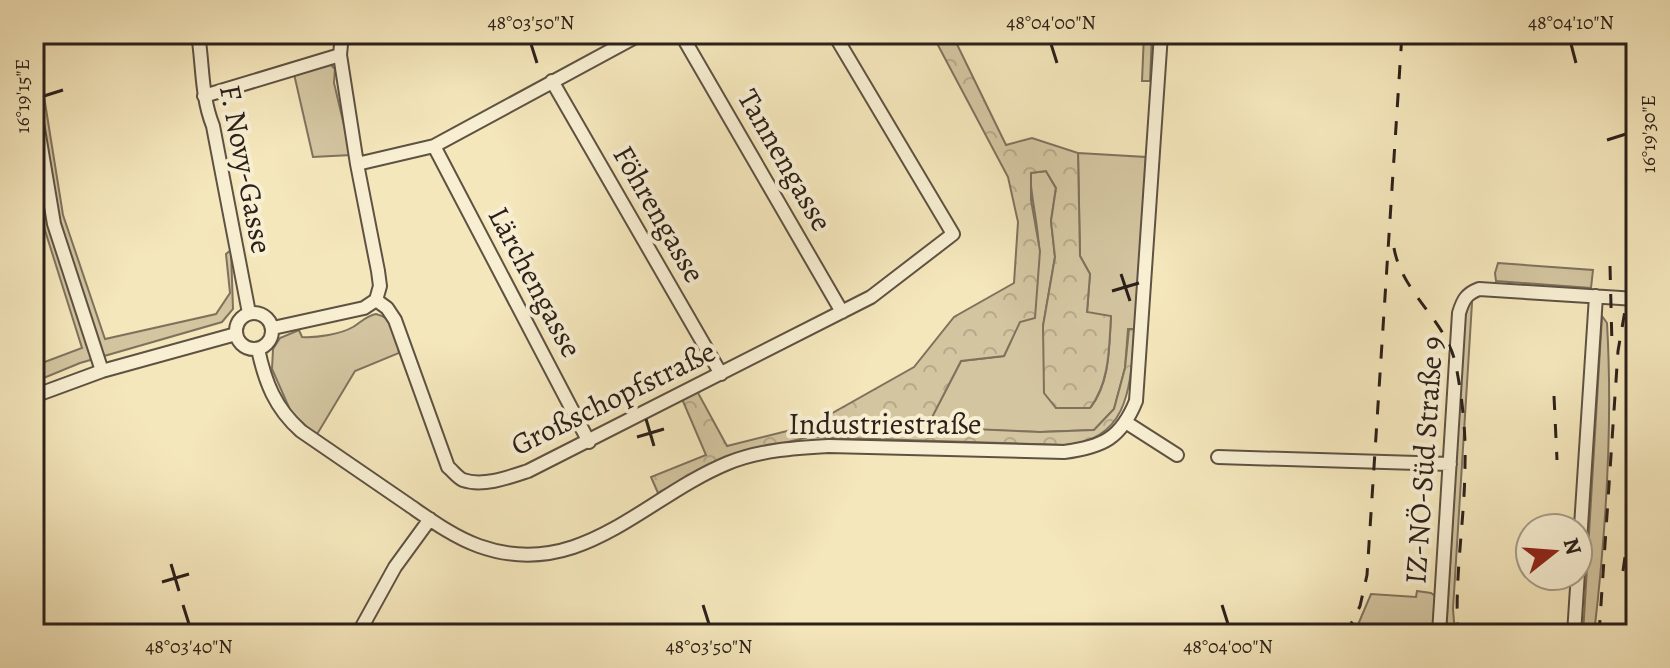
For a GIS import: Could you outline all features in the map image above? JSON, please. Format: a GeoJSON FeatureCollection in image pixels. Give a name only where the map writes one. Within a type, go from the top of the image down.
{"type":"FeatureCollection","features":[{"type":"Feature","properties":{"kind":"street","name":"F. Novy-Gasse"},"geometry":{"type":"LineString","coordinates":[[198,34],[204,96],[213,126],[249,313]]}},
{"type":"Feature","properties":{"kind":"street"},"geometry":{"type":"LineString","coordinates":[[273,328],[364,308],[376,300],[380,286],[340,55],[342,34]]}},
{"type":"Feature","properties":{"kind":"street"},"geometry":{"type":"LineString","coordinates":[[357,164],[434,146],[641,34]]}},
{"type":"Feature","properties":{"kind":"street","name":"Tannengasse"},"geometry":{"type":"LineString","coordinates":[[681,34],[842,312]]}},
{"type":"Feature","properties":{"kind":"street","name":"Großschopfstraße"},"geometry":{"type":"LineString","coordinates":[[376,300],[387,308],[395,320],[448,467],[461,480],[479,482],[507,478],[589,442],[871,297],[953,234],[834,34]]}},
{"type":"Feature","properties":{"kind":"street"},"geometry":{"type":"LineString","coordinates":[[1161,34],[1141,345],[1136,401],[1127,423],[1177,455]]}},
{"type":"Feature","properties":{"kind":"street"},"geometry":{"type":"LineString","coordinates":[[204,96],[340,55]]}},
{"type":"Feature","properties":{"kind":"street","name":"Föhrengasse"},"geometry":{"type":"LineString","coordinates":[[552,81],[721,374]]}},
{"type":"Feature","properties":{"kind":"street"},"geometry":{"type":"LineString","coordinates":[[34,105],[54,224],[102,371]]}},
{"type":"Feature","properties":{"kind":"street","name":"Lärchengasse"},"geometry":{"type":"LineString","coordinates":[[434,146],[589,442]]}},
{"type":"Feature","properties":{"kind":"street","name":"IZ-NÖ-Süd Straße 9"},"geometry":{"type":"LineString","coordinates":[[1439,634],[1462,301],[1469,293],[1479,289],[1596,296]]}},
{"type":"Feature","properties":{"kind":"street"},"geometry":{"type":"LineString","coordinates":[[1574,634],[1596,296],[1636,299]]}},
{"type":"Feature","properties":{"kind":"street"},"geometry":{"type":"LineString","coordinates":[[249,313],[264,315],[273,328],[270,341],[258,349],[244,346],[236,334],[238,322],[249,313]]}},
{"type":"Feature","properties":{"kind":"street"},"geometry":{"type":"LineString","coordinates":[[34,396],[102,371],[236,334]]}},
{"type":"Feature","properties":{"kind":"street","name":"Industriestraße"},"geometry":{"type":"LineString","coordinates":[[258,349],[273,397],[285,416],[301,431],[430,519],[477,545],[503,552],[534,555],[579,547],[609,533],[681,487],[728,463],[755,454],[829,446],[1064,452],[1090,449],[1112,438],[1127,423]]}},
{"type":"Feature","properties":{"kind":"street"},"geometry":{"type":"LineString","coordinates":[[1218,457],[1450,464]]}},
{"type":"Feature","properties":{"kind":"street"},"geometry":{"type":"LineString","coordinates":[[358,634],[395,567],[430,519]]}},
{"type":"Feature","properties":{"kind":"green space"},"geometry":{"type":"Polygon","coordinates":[[[34,34],[63,215],[105,339],[216,314],[230,293],[226,254],[231,250],[233,309],[222,322],[80,363],[34,382],[34,366],[82,348],[37,205],[34,205],[34,34]]]}},
{"type":"Feature","properties":{"kind":"green space"},"geometry":{"type":"Polygon","coordinates":[[[932,34],[952,34],[1006,145],[1032,138],[1078,153],[1080,256],[1090,274],[1087,312],[1111,316],[1107,364],[1097,398],[1090,408],[1056,408],[1044,393],[1043,326],[1055,257],[1051,221],[1056,188],[1046,171],[1031,173],[1031,200],[1040,251],[1035,318],[1020,322],[1004,356],[961,361],[927,427],[1040,432],[1094,430],[1114,409],[1125,368],[1129,329],[1135,329],[1128,387],[1115,420],[1104,432],[1087,441],[1065,445],[809,437],[728,456],[658,493],[651,477],[706,455],[682,399],[697,391],[727,446],[811,425],[914,367],[954,317],[1014,283],[1018,222],[1008,177],[932,34]]]}},
{"type":"Feature","properties":{"kind":"green space"},"geometry":{"type":"Polygon","coordinates":[[[1144,34],[1152,34],[1150,81],[1142,81],[1144,34]]]}},
{"type":"Feature","properties":{"kind":"green space"},"geometry":{"type":"Polygon","coordinates":[[[330,64],[335,69],[334,83],[351,155],[313,157],[294,74],[330,64]]]}},
{"type":"Feature","properties":{"kind":"green space"},"geometry":{"type":"Polygon","coordinates":[[[1078,153],[1146,157],[1135,329],[1128,329],[1125,368],[1114,409],[1094,430],[1040,432],[926,428],[961,361],[1004,356],[1014,333],[1038,260],[1030,173],[1046,171],[1056,188],[1051,221],[1055,257],[1043,326],[1056,408],[1091,407],[1097,397],[1107,364],[1111,317],[1087,313],[1090,274],[1080,256],[1078,153]]]}},
{"type":"Feature","properties":{"kind":"green space"},"geometry":{"type":"Polygon","coordinates":[[[1498,263],[1593,270],[1591,288],[1496,281],[1498,263]]]}},
{"type":"Feature","properties":{"kind":"green space"},"geometry":{"type":"Polygon","coordinates":[[[1469,303],[1472,303],[1453,609],[1455,634],[1446,634],[1464,321],[1469,303]]]}},
{"type":"Feature","properties":{"kind":"green space"},"geometry":{"type":"Polygon","coordinates":[[[376,314],[392,323],[399,353],[355,371],[316,436],[291,412],[272,369],[273,349],[280,338],[299,330],[302,337],[329,335],[353,327],[376,314]]]}},
{"type":"Feature","properties":{"kind":"green space"},"geometry":{"type":"Polygon","coordinates":[[[1602,316],[1607,323],[1609,362],[1605,518],[1594,634],[1583,634],[1586,592],[1594,592],[1594,512],[1590,512],[1602,316]]]}},
{"type":"Feature","properties":{"kind":"green space"},"geometry":{"type":"Polygon","coordinates":[[[1417,591],[1435,596],[1432,634],[1354,634],[1371,594],[1416,597],[1417,591]]]}},
{"type":"Feature","properties":{"kind":"railway"},"geometry":{"type":"LineString","coordinates":[[1346,634],[1360,606],[1367,575],[1402,34]]}},
{"type":"Feature","properties":{"kind":"railway"},"geometry":{"type":"LineString","coordinates":[[1599,634],[1618,351],[1636,247]]}},
{"type":"Feature","properties":{"kind":"railway"},"geometry":{"type":"LineString","coordinates":[[1394,248],[1406,279],[1444,335],[1458,378],[1465,451],[1457,591],[1458,634]]}},
{"type":"Feature","properties":{"kind":"railway"},"geometry":{"type":"LineString","coordinates":[[1610,266],[1612,345]]}},
{"type":"Feature","properties":{"kind":"railway"},"geometry":{"type":"LineString","coordinates":[[1554,396],[1557,460]]}},
{"type":"Feature","properties":{"kind":"railway"},"geometry":{"type":"LineString","coordinates":[[1623,571],[1631,514],[1636,416]]}},
{"type":"Feature","properties":{"kind":"railway"},"geometry":{"type":"LineString","coordinates":[[1615,634],[1616,629]]}}]}
